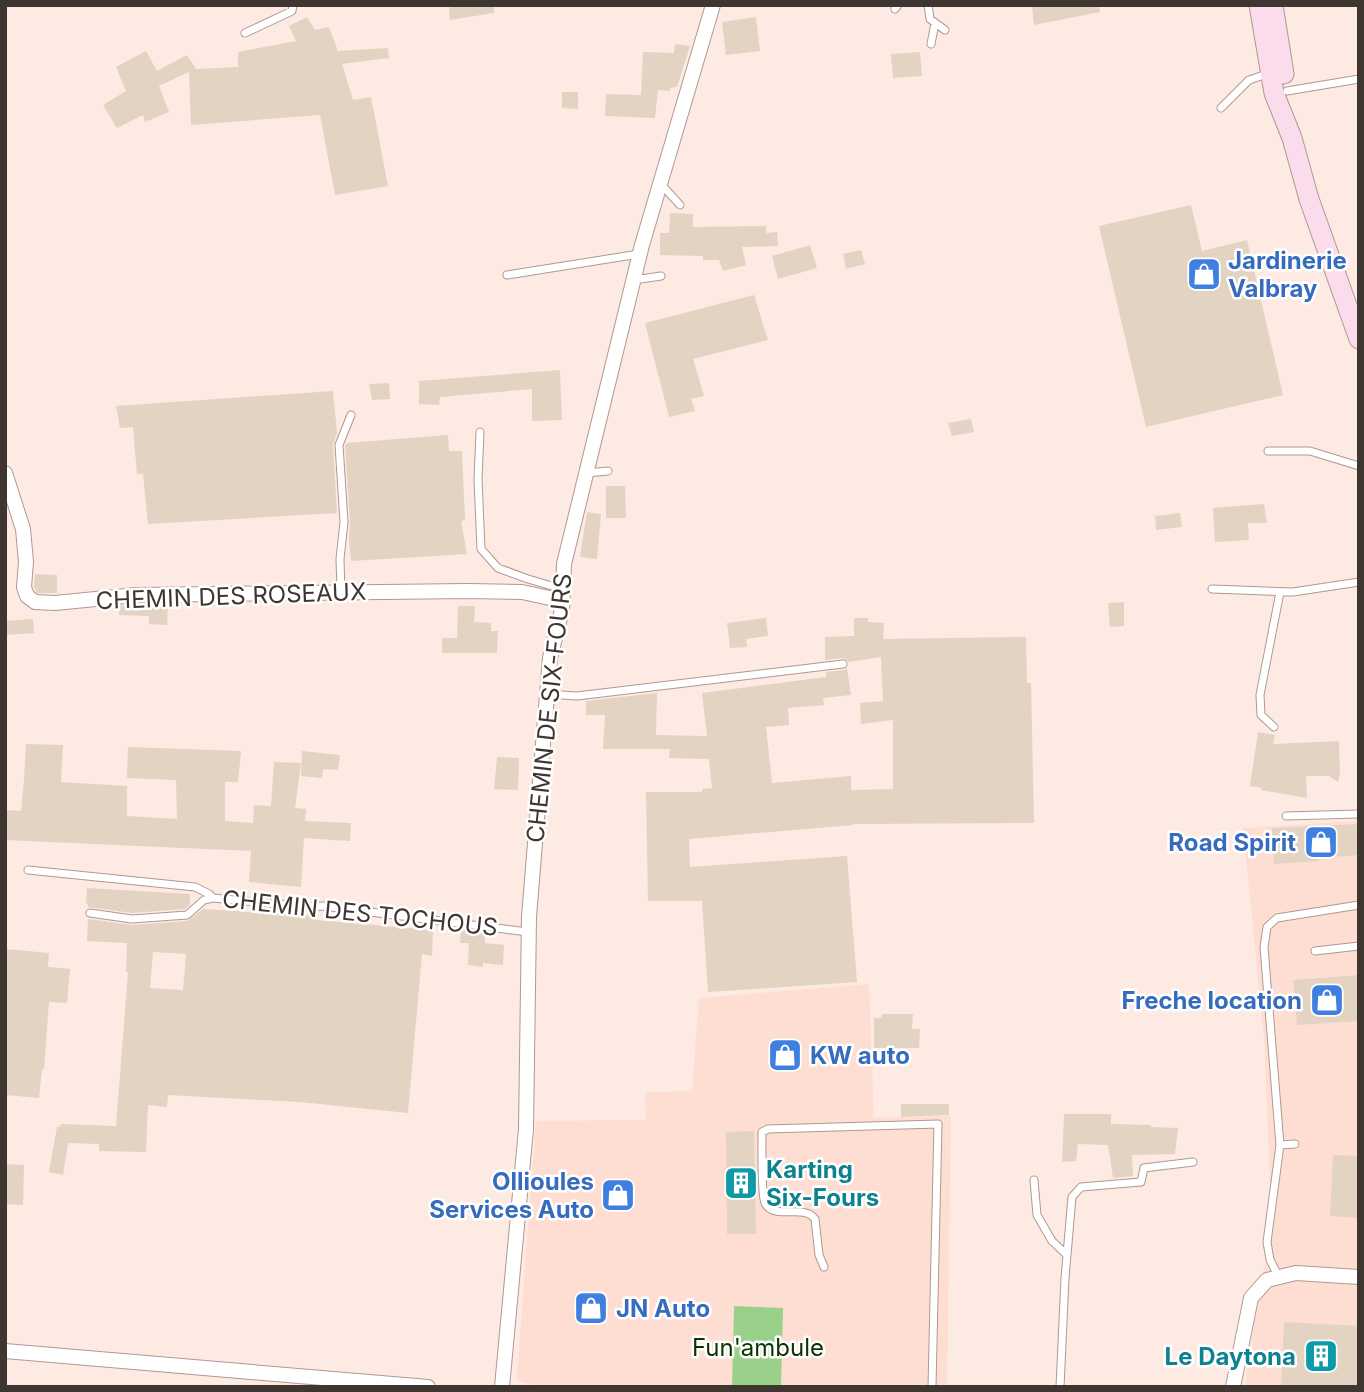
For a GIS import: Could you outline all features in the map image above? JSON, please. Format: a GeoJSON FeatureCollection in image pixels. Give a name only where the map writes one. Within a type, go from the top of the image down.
{"type":"FeatureCollection","features":[{"type":"Feature","properties":{"kind":"main road"},"geometry":{"type":"LineString","coordinates":[[1259,5],[1274,93],[1292,138],[1309,199],[1359,339]]}},
{"type":"Feature","properties":{"kind":"main road"},"geometry":{"type":"LineString","coordinates":[[1273,5],[1292,138]]}},
{"type":"Feature","properties":{"kind":"street","name":"CHEMIN DE SIX-FOURS"},"geometry":{"type":"LineString","coordinates":[[502,1387],[526,1129],[528,932],[550,658],[562,610],[564,564],[677,110],[713,5]]}},
{"type":"Feature","properties":{"kind":"street","name":"CHEMIN DES ROSEAUX"},"geometry":{"type":"LineString","coordinates":[[5,473],[23,529],[26,562],[24,587],[27,596],[35,603],[135,594],[468,591],[563,595]]}},
{"type":"Feature","properties":{"kind":"street"},"geometry":{"type":"LineString","coordinates":[[1233,1387],[1251,1298],[1267,1280],[1296,1273],[1359,1277]]}},
{"type":"Feature","properties":{"kind":"street"},"geometry":{"type":"LineString","coordinates":[[5,1351],[428,1387]]}},
{"type":"Feature","properties":{"kind":"lane"},"geometry":{"type":"LineString","coordinates":[[245,33],[292,11],[293,5]]}},
{"type":"Feature","properties":{"kind":"lane"},"geometry":{"type":"LineString","coordinates":[[928,5],[930,19],[945,30]]}},
{"type":"Feature","properties":{"kind":"lane"},"geometry":{"type":"LineString","coordinates":[[931,44],[935,23]]}},
{"type":"Feature","properties":{"kind":"lane"},"geometry":{"type":"LineString","coordinates":[[1221,108],[1249,80],[1270,72]]}},
{"type":"Feature","properties":{"kind":"lane"},"geometry":{"type":"LineString","coordinates":[[1287,91],[1359,79]]}},
{"type":"Feature","properties":{"kind":"lane"},"geometry":{"type":"LineString","coordinates":[[660,183],[680,205]]}},
{"type":"Feature","properties":{"kind":"lane"},"geometry":{"type":"LineString","coordinates":[[507,275],[640,254]]}},
{"type":"Feature","properties":{"kind":"lane"},"geometry":{"type":"LineString","coordinates":[[633,280],[661,276]]}},
{"type":"Feature","properties":{"kind":"lane"},"geometry":{"type":"LineString","coordinates":[[341,592],[340,559],[344,522],[340,445],[351,415]]}},
{"type":"Feature","properties":{"kind":"lane"},"geometry":{"type":"LineString","coordinates":[[480,432],[478,479],[481,549],[498,568],[563,595]]}},
{"type":"Feature","properties":{"kind":"lane"},"geometry":{"type":"LineString","coordinates":[[1268,451],[1310,451],[1359,466]]}},
{"type":"Feature","properties":{"kind":"lane"},"geometry":{"type":"LineString","coordinates":[[586,473],[608,471]]}},
{"type":"Feature","properties":{"kind":"lane"},"geometry":{"type":"LineString","coordinates":[[1212,589],[1293,592],[1359,582]]}},
{"type":"Feature","properties":{"kind":"lane"},"geometry":{"type":"LineString","coordinates":[[1274,727],[1261,715],[1260,695],[1280,592]]}},
{"type":"Feature","properties":{"kind":"lane"},"geometry":{"type":"LineString","coordinates":[[547,694],[577,696],[664,689],[843,664]]}},
{"type":"Feature","properties":{"kind":"lane"},"geometry":{"type":"LineString","coordinates":[[1286,816],[1359,814]]}},
{"type":"Feature","properties":{"kind":"lane","name":"CHEMIN DES TOCHOUS"},"geometry":{"type":"LineString","coordinates":[[28,870],[195,887],[213,898],[323,906],[528,932]]}},
{"type":"Feature","properties":{"kind":"lane"},"geometry":{"type":"LineString","coordinates":[[90,913],[132,919],[187,915],[204,900],[213,898]]}},
{"type":"Feature","properties":{"kind":"lane"},"geometry":{"type":"LineString","coordinates":[[1279,1278],[1270,1260],[1267,1242],[1280,1145],[1264,947],[1267,927],[1277,918],[1359,905]]}},
{"type":"Feature","properties":{"kind":"lane"},"geometry":{"type":"LineString","coordinates":[[1315,951],[1359,946]]}},
{"type":"Feature","properties":{"kind":"lane"},"geometry":{"type":"LineString","coordinates":[[824,1267],[819,1255],[815,1219],[811,1214],[771,1209],[765,1203],[762,1132],[768,1129],[938,1125],[932,1387]]}},
{"type":"Feature","properties":{"kind":"lane"},"geometry":{"type":"LineString","coordinates":[[1280,1145],[1295,1144]]}},
{"type":"Feature","properties":{"kind":"lane"},"geometry":{"type":"LineString","coordinates":[[1060,1387],[1072,1197],[1080,1188],[1141,1182],[1144,1168],[1193,1162]]}},
{"type":"Feature","properties":{"kind":"lane"},"geometry":{"type":"LineString","coordinates":[[1034,1180],[1037,1215],[1052,1241],[1067,1255]]}},
{"type":"Feature","properties":{"kind":"shaded area"},"geometry":{"type":"Polygon","coordinates":[[[1359,821],[1359,1387],[1245,1387],[1272,1230],[1264,1039],[1243,828],[1359,821]]]}},
{"type":"Feature","properties":{"kind":"shaded area"},"geometry":{"type":"Polygon","coordinates":[[[869,984],[874,1118],[951,1116],[947,1387],[540,1387],[518,1381],[536,1121],[646,1120],[645,1092],[692,1091],[699,998],[869,984]]]}},
{"type":"Feature","properties":{"kind":"green space","name":"Fun'ambule"},"geometry":{"type":"Polygon","coordinates":[[[734,1306],[783,1308],[781,1387],[732,1387],[734,1306]]]}},
{"type":"Feature","properties":{"kind":"building"},"geometry":{"type":"Polygon","coordinates":[[[449,5],[494,5],[494,13],[450,20],[449,5]]]}},
{"type":"Feature","properties":{"kind":"building"},"geometry":{"type":"Polygon","coordinates":[[[1032,5],[1099,5],[1100,12],[1034,25],[1032,5]]]}},
{"type":"Feature","properties":{"kind":"building"},"geometry":{"type":"Polygon","coordinates":[[[307,17],[315,30],[329,27],[338,51],[388,48],[389,58],[342,64],[353,100],[371,97],[388,186],[335,195],[320,115],[191,125],[189,72],[159,86],[169,112],[145,122],[143,115],[117,128],[103,105],[126,91],[116,67],[146,51],[157,71],[187,55],[196,69],[238,67],[238,52],[296,41],[289,26],[307,17]]]}},
{"type":"Feature","properties":{"kind":"building"},"geometry":{"type":"Polygon","coordinates":[[[756,17],[760,51],[726,55],[722,22],[756,17]]]}},
{"type":"Feature","properties":{"kind":"building"},"geometry":{"type":"Polygon","coordinates":[[[675,44],[690,46],[677,87],[670,88],[670,91],[658,90],[655,118],[605,116],[606,94],[641,95],[643,52],[674,53],[675,44]]]}},
{"type":"Feature","properties":{"kind":"building"},"geometry":{"type":"Polygon","coordinates":[[[920,52],[922,76],[893,78],[891,54],[920,52]]]}},
{"type":"Feature","properties":{"kind":"building"},"geometry":{"type":"Polygon","coordinates":[[[562,92],[578,92],[578,109],[562,108],[562,92]]]}},
{"type":"Feature","properties":{"kind":"building"},"geometry":{"type":"Polygon","coordinates":[[[1191,205],[1202,251],[1247,240],[1283,395],[1146,427],[1099,226],[1191,205]]]}},
{"type":"Feature","properties":{"kind":"building"},"geometry":{"type":"Polygon","coordinates":[[[670,213],[693,214],[693,227],[766,226],[766,233],[777,232],[778,246],[742,247],[746,265],[723,271],[719,260],[703,260],[703,256],[660,255],[660,233],[669,233],[670,213]]]}},
{"type":"Feature","properties":{"kind":"building"},"geometry":{"type":"Polygon","coordinates":[[[810,245],[817,268],[778,279],[772,256],[810,245]]]}},
{"type":"Feature","properties":{"kind":"building"},"geometry":{"type":"Polygon","coordinates":[[[861,250],[865,264],[846,269],[843,254],[861,250]]]}},
{"type":"Feature","properties":{"kind":"building"},"geometry":{"type":"Polygon","coordinates":[[[754,295],[768,340],[693,359],[704,396],[691,399],[695,411],[669,417],[645,323],[754,295]]]}},
{"type":"Feature","properties":{"kind":"building"},"geometry":{"type":"Polygon","coordinates":[[[560,370],[562,420],[532,421],[532,389],[440,397],[439,405],[419,404],[419,381],[560,370]]]}},
{"type":"Feature","properties":{"kind":"building"},"geometry":{"type":"Polygon","coordinates":[[[389,383],[390,399],[372,400],[369,384],[389,383]]]}},
{"type":"Feature","properties":{"kind":"building"},"geometry":{"type":"Polygon","coordinates":[[[333,391],[337,433],[333,445],[337,513],[148,524],[143,474],[137,474],[133,427],[120,428],[116,406],[333,391]]]}},
{"type":"Feature","properties":{"kind":"building"},"geometry":{"type":"Polygon","coordinates":[[[971,419],[974,432],[952,436],[948,423],[971,419]]]}},
{"type":"Feature","properties":{"kind":"building"},"geometry":{"type":"Polygon","coordinates":[[[448,435],[449,451],[462,451],[465,520],[461,521],[467,554],[351,561],[345,446],[347,443],[448,435]]]}},
{"type":"Feature","properties":{"kind":"building"},"geometry":{"type":"Polygon","coordinates":[[[606,486],[625,486],[626,518],[606,518],[606,486]]]}},
{"type":"Feature","properties":{"kind":"building"},"geometry":{"type":"Polygon","coordinates":[[[1264,504],[1267,523],[1248,523],[1249,540],[1215,542],[1213,508],[1264,504]]]}},
{"type":"Feature","properties":{"kind":"building"},"geometry":{"type":"Polygon","coordinates":[[[587,512],[601,514],[597,559],[580,557],[587,512]]]}},
{"type":"Feature","properties":{"kind":"building"},"geometry":{"type":"Polygon","coordinates":[[[1180,513],[1182,527],[1156,530],[1155,516],[1180,513]]]}},
{"type":"Feature","properties":{"kind":"building"},"geometry":{"type":"Polygon","coordinates":[[[35,574],[57,575],[57,593],[38,593],[34,586],[35,574]]]}},
{"type":"Feature","properties":{"kind":"building"},"geometry":{"type":"Polygon","coordinates":[[[1124,602],[1124,626],[1110,627],[1108,603],[1124,602]]]}},
{"type":"Feature","properties":{"kind":"building"},"geometry":{"type":"Polygon","coordinates":[[[168,604],[167,625],[149,624],[149,616],[119,615],[119,606],[168,604]]]}},
{"type":"Feature","properties":{"kind":"building"},"geometry":{"type":"Polygon","coordinates":[[[458,606],[475,606],[474,622],[491,623],[491,631],[498,631],[497,653],[442,653],[442,638],[457,638],[458,606]]]}},
{"type":"Feature","properties":{"kind":"building"},"geometry":{"type":"Polygon","coordinates":[[[766,618],[768,636],[746,639],[747,647],[730,648],[727,623],[766,618]]]}},
{"type":"Feature","properties":{"kind":"building"},"geometry":{"type":"Polygon","coordinates":[[[854,618],[868,618],[868,622],[884,623],[883,639],[1026,637],[1027,683],[1031,683],[1034,823],[853,824],[689,839],[690,867],[847,856],[857,982],[708,992],[702,901],[648,901],[646,792],[702,792],[702,789],[712,788],[709,759],[669,758],[670,749],[603,749],[605,715],[586,715],[586,701],[657,693],[656,735],[707,736],[702,693],[826,677],[826,672],[847,668],[851,695],[823,698],[824,705],[788,708],[789,725],[766,727],[772,783],[851,776],[851,790],[893,789],[893,720],[861,724],[860,703],[883,701],[881,657],[849,662],[843,658],[825,660],[825,637],[854,636],[854,618]]]}},
{"type":"Feature","properties":{"kind":"building"},"geometry":{"type":"Polygon","coordinates":[[[33,619],[34,633],[5,635],[5,621],[33,619]]]}},
{"type":"Feature","properties":{"kind":"building"},"geometry":{"type":"Polygon","coordinates":[[[1258,732],[1275,735],[1273,744],[1339,741],[1338,782],[1329,776],[1306,776],[1307,798],[1250,786],[1258,732]]]}},
{"type":"Feature","properties":{"kind":"building"},"geometry":{"type":"Polygon","coordinates":[[[26,744],[63,745],[61,782],[127,786],[127,816],[177,819],[176,780],[127,778],[128,747],[241,751],[238,782],[225,782],[225,821],[253,823],[254,805],[271,806],[274,762],[301,763],[295,808],[306,809],[305,821],[351,823],[350,841],[304,838],[301,887],[249,882],[251,851],[5,840],[5,810],[21,811],[26,744]]]}},
{"type":"Feature","properties":{"kind":"building"},"geometry":{"type":"Polygon","coordinates":[[[302,751],[340,755],[338,770],[323,769],[322,778],[301,776],[302,751]]]}},
{"type":"Feature","properties":{"kind":"building"},"geometry":{"type":"Polygon","coordinates":[[[497,757],[519,758],[518,790],[494,789],[497,757]]]}},
{"type":"Feature","properties":{"kind":"building"},"geometry":{"type":"Polygon","coordinates":[[[1359,824],[1359,855],[1274,864],[1272,828],[1359,824]]]}},
{"type":"Feature","properties":{"kind":"building"},"geometry":{"type":"Polygon","coordinates":[[[87,888],[190,894],[190,904],[185,909],[132,913],[88,907],[87,888]]]}},
{"type":"Feature","properties":{"kind":"building"},"geometry":{"type":"Polygon","coordinates":[[[203,909],[316,916],[316,920],[433,930],[432,956],[422,954],[408,1113],[300,1102],[168,1095],[167,1107],[148,1105],[146,1152],[99,1151],[99,1144],[68,1143],[63,1175],[49,1172],[57,1127],[61,1124],[116,1126],[128,972],[127,943],[87,941],[88,919],[132,925],[187,921],[203,909]],[[153,952],[150,988],[183,990],[186,954],[153,952]]]}},
{"type":"Feature","properties":{"kind":"building"},"geometry":{"type":"Polygon","coordinates":[[[461,930],[485,933],[485,943],[504,945],[503,965],[468,965],[469,943],[460,943],[461,930]]]}},
{"type":"Feature","properties":{"kind":"building"},"geometry":{"type":"Polygon","coordinates":[[[5,949],[49,953],[48,967],[70,969],[67,1003],[49,1002],[39,1098],[5,1095],[5,949]]]}},
{"type":"Feature","properties":{"kind":"building","name":"Freche location"},"geometry":{"type":"Polygon","coordinates":[[[1359,975],[1359,1021],[1297,1025],[1293,980],[1359,975]]]}},
{"type":"Feature","properties":{"kind":"building"},"geometry":{"type":"Polygon","coordinates":[[[882,1014],[913,1014],[912,1029],[920,1029],[919,1048],[874,1048],[874,1018],[881,1018],[882,1014]]]}},
{"type":"Feature","properties":{"kind":"building"},"geometry":{"type":"Polygon","coordinates":[[[901,1104],[949,1104],[949,1115],[901,1117],[901,1104]]]}},
{"type":"Feature","properties":{"kind":"building"},"geometry":{"type":"Polygon","coordinates":[[[1064,1114],[1111,1114],[1111,1124],[1178,1128],[1175,1154],[1132,1155],[1133,1176],[1113,1178],[1108,1145],[1078,1144],[1076,1161],[1062,1162],[1064,1114]]]}},
{"type":"Feature","properties":{"kind":"building","name":"Karting Six-Fours"},"geometry":{"type":"Polygon","coordinates":[[[754,1131],[756,1234],[727,1234],[726,1132],[754,1131]]]}},
{"type":"Feature","properties":{"kind":"building"},"geometry":{"type":"Polygon","coordinates":[[[1333,1155],[1359,1156],[1359,1218],[1330,1216],[1333,1155]]]}},
{"type":"Feature","properties":{"kind":"building"},"geometry":{"type":"Polygon","coordinates":[[[5,1164],[24,1165],[23,1205],[5,1204],[5,1164]]]}},
{"type":"Feature","properties":{"kind":"building","name":"Le Daytona"},"geometry":{"type":"Polygon","coordinates":[[[1284,1322],[1359,1326],[1359,1387],[1281,1387],[1284,1322]]]}},
{"type":"Feature","properties":{"kind":"place","name":"Jardinerie Valbray"},"geometry":{"type":"Point","coordinates":[1204,274]}},
{"type":"Feature","properties":{"kind":"place","name":"Road Spirit"},"geometry":{"type":"Point","coordinates":[1321,842]}},
{"type":"Feature","properties":{"kind":"place","name":"Freche location"},"geometry":{"type":"Point","coordinates":[1327,1000]}},
{"type":"Feature","properties":{"kind":"place","name":"KW auto"},"geometry":{"type":"Point","coordinates":[785,1055]}},
{"type":"Feature","properties":{"kind":"place","name":"Karting Six-Fours"},"geometry":{"type":"Point","coordinates":[741,1183]}},
{"type":"Feature","properties":{"kind":"place","name":"Ollioules Services Auto"},"geometry":{"type":"Point","coordinates":[618,1195]}},
{"type":"Feature","properties":{"kind":"place","name":"JN Auto"},"geometry":{"type":"Point","coordinates":[591,1308]}},
{"type":"Feature","properties":{"kind":"place","name":"Le Daytona"},"geometry":{"type":"Point","coordinates":[1321,1356]}}]}
